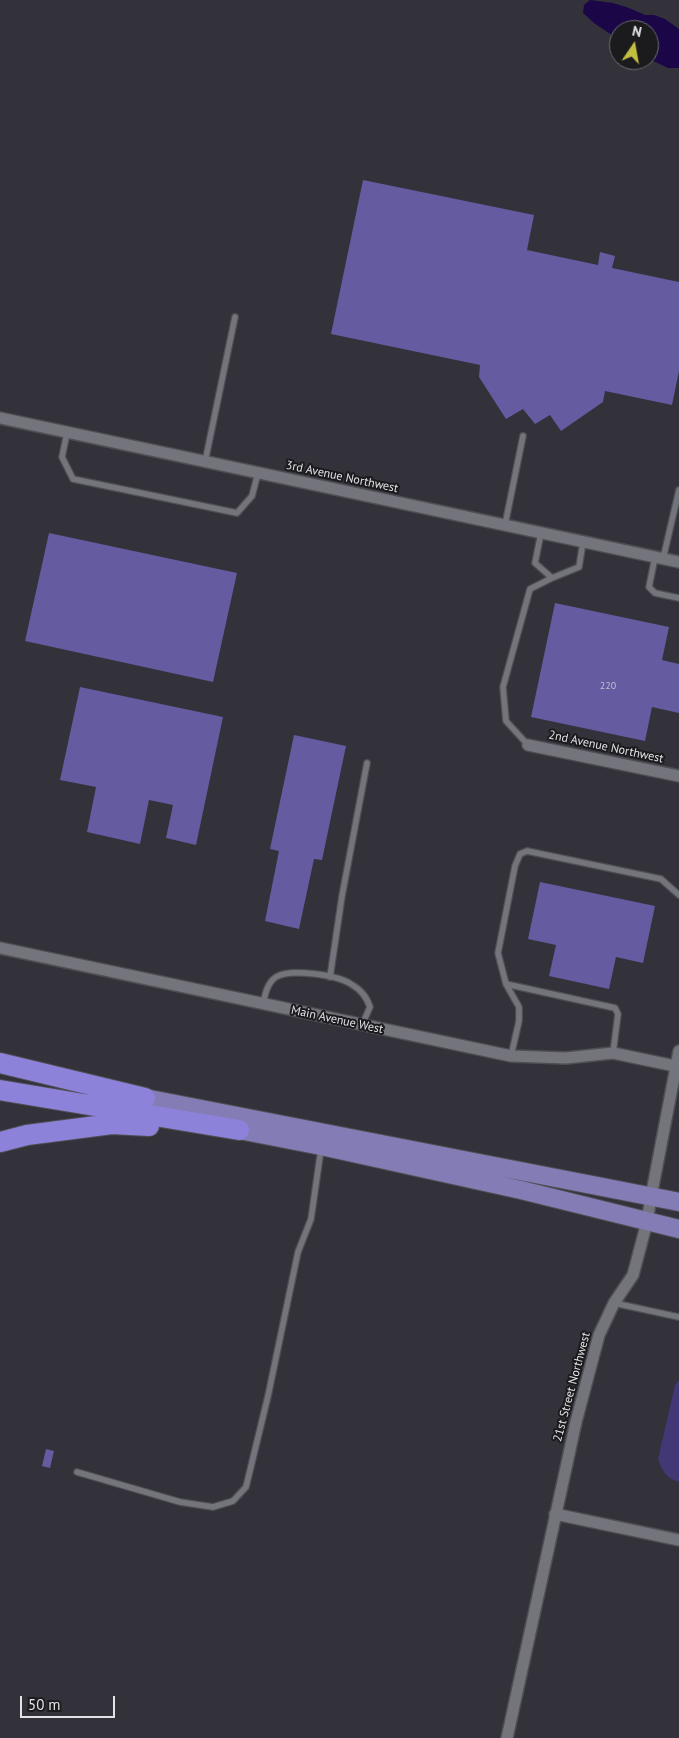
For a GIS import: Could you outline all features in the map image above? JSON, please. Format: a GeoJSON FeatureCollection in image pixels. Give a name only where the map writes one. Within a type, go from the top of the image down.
{"type":"FeatureCollection","features":[{"type":"Feature","properties":{"kind":"highway"},"geometry":{"type":"LineString","coordinates":[[0,1062],[145,1098]]}},
{"type":"Feature","properties":{"kind":"highway"},"geometry":{"type":"LineString","coordinates":[[0,1086],[145,1098]]}},
{"type":"Feature","properties":{"kind":"highway"},"geometry":{"type":"LineString","coordinates":[[0,1090],[240,1130]]}},
{"type":"Feature","properties":{"kind":"highway"},"geometry":{"type":"LineString","coordinates":[[0,1142],[27,1135],[112,1124],[240,1130]]}},
{"type":"Feature","properties":{"kind":"main road"},"geometry":{"type":"LineString","coordinates":[[145,1098],[679,1202]]}},
{"type":"Feature","properties":{"kind":"main road"},"geometry":{"type":"LineString","coordinates":[[240,1130],[521,1190],[679,1229]]}},
{"type":"Feature","properties":{"kind":"street","name":"3rd Avenue Northwest"},"geometry":{"type":"LineString","coordinates":[[0,418],[679,562]]}},
{"type":"Feature","properties":{"kind":"street","name":"2nd Avenue Northwest"},"geometry":{"type":"LineString","coordinates":[[528,745],[679,776]]}},
{"type":"Feature","properties":{"kind":"street","name":"Main Avenue West"},"geometry":{"type":"LineString","coordinates":[[0,948],[511,1056],[566,1058],[613,1053],[676,1066]]}},
{"type":"Feature","properties":{"kind":"street","name":"21st Street Northwest"},"geometry":{"type":"LineString","coordinates":[[508,1738],[555,1514],[576,1422],[599,1335],[614,1303],[633,1275],[647,1222],[650,1197],[679,1050]]}},
{"type":"Feature","properties":{"kind":"street"},"geometry":{"type":"LineString","coordinates":[[555,1514],[679,1540]]}},
{"type":"Feature","properties":{"kind":"lane"},"geometry":{"type":"LineString","coordinates":[[205,462],[235,317]]}},
{"type":"Feature","properties":{"kind":"lane"},"geometry":{"type":"LineString","coordinates":[[67,432],[62,457],[73,479],[237,513],[252,496],[258,473]]}},
{"type":"Feature","properties":{"kind":"lane"},"geometry":{"type":"LineString","coordinates":[[505,525],[523,436]]}},
{"type":"Feature","properties":{"kind":"lane"},"geometry":{"type":"LineString","coordinates":[[679,490],[649,587],[655,593],[679,598]]}},
{"type":"Feature","properties":{"kind":"lane"},"geometry":{"type":"LineString","coordinates":[[541,533],[535,563],[552,578]]}},
{"type":"Feature","properties":{"kind":"lane"},"geometry":{"type":"LineString","coordinates":[[528,745],[506,721],[503,687],[530,589],[580,567],[583,542]]}},
{"type":"Feature","properties":{"kind":"lane"},"geometry":{"type":"LineString","coordinates":[[330,977],[342,896],[367,763]]}},
{"type":"Feature","properties":{"kind":"lane"},"geometry":{"type":"LineString","coordinates":[[511,1056],[520,1021],[519,1007],[506,984],[498,953],[515,866],[520,854],[528,851],[661,879],[679,895]]}},
{"type":"Feature","properties":{"kind":"lane"},"geometry":{"type":"LineString","coordinates":[[263,1004],[268,987],[276,977],[294,973],[318,973],[349,982],[365,995],[370,1007],[362,1025]]}},
{"type":"Feature","properties":{"kind":"lane"},"geometry":{"type":"LineString","coordinates":[[506,984],[615,1008],[618,1014],[613,1053]]}},
{"type":"Feature","properties":{"kind":"lane"},"geometry":{"type":"LineString","coordinates":[[78,1472],[180,1502],[213,1507],[233,1502],[246,1487],[268,1396],[298,1252],[311,1219],[322,1146]]}},
{"type":"Feature","properties":{"kind":"lane"},"geometry":{"type":"LineString","coordinates":[[614,1303],[679,1317]]}},
{"type":"Feature","properties":{"kind":"shaded area"},"geometry":{"type":"Polygon","coordinates":[[[590,0],[613,3],[645,15],[654,15],[665,19],[679,29],[679,68],[668,68],[659,64],[659,20],[609,20],[609,33],[583,13],[584,5],[590,0]]]}},
{"type":"Feature","properties":{"kind":"shaded area"},"geometry":{"type":"Polygon","coordinates":[[[679,1380],[679,1482],[665,1474],[658,1459],[675,1385],[679,1380]]]}},
{"type":"Feature","properties":{"kind":"building"},"geometry":{"type":"Polygon","coordinates":[[[363,180],[534,215],[527,250],[598,265],[600,252],[615,256],[612,268],[679,282],[679,371],[672,405],[605,391],[603,402],[561,431],[550,415],[535,424],[523,409],[506,419],[479,377],[480,365],[331,334],[363,180]]]}},
{"type":"Feature","properties":{"kind":"building"},"geometry":{"type":"Polygon","coordinates":[[[49,533],[237,573],[213,682],[25,641],[49,533]]]}},
{"type":"Feature","properties":{"kind":"building"},"geometry":{"type":"Polygon","coordinates":[[[555,603],[669,627],[662,660],[679,664],[679,713],[652,707],[645,741],[531,717],[555,603]]]}},
{"type":"Feature","properties":{"kind":"building"},"geometry":{"type":"Polygon","coordinates":[[[80,687],[223,717],[196,845],[166,838],[173,805],[149,800],[140,844],[87,832],[96,787],[60,780],[80,687]]]}},
{"type":"Feature","properties":{"kind":"building"},"geometry":{"type":"Polygon","coordinates":[[[294,735],[346,746],[322,860],[314,859],[299,929],[265,921],[279,851],[270,849],[294,735]]]}},
{"type":"Feature","properties":{"kind":"building"},"geometry":{"type":"Polygon","coordinates":[[[540,882],[655,906],[643,963],[616,957],[609,989],[549,976],[556,945],[528,939],[540,882]]]}},
{"type":"Feature","properties":{"kind":"building"},"geometry":{"type":"Polygon","coordinates":[[[46,1449],[54,1451],[50,1468],[42,1466],[46,1449]]]}}]}
